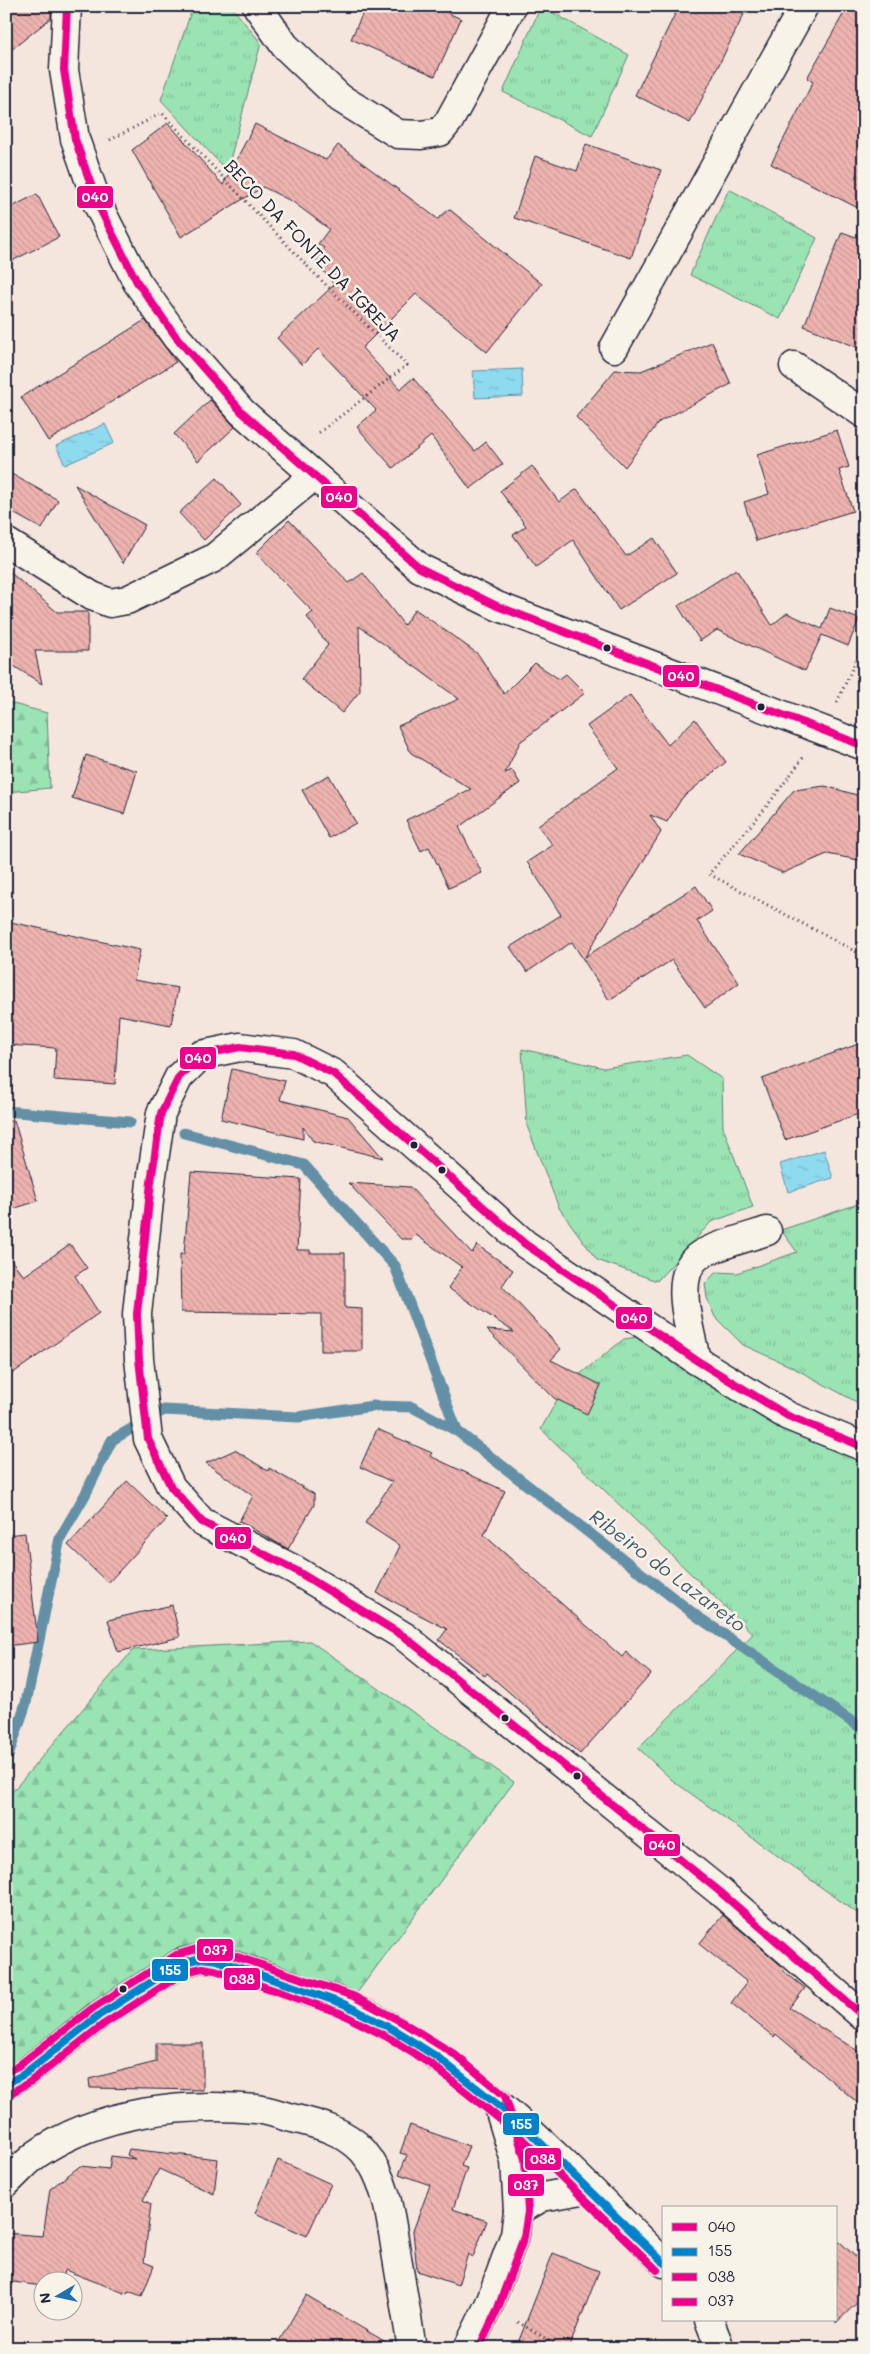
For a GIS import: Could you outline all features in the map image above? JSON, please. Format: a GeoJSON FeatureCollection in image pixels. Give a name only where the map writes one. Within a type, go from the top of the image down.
{"type":"FeatureCollection","features":[{"type":"Feature","properties":{"kind":"street"},"geometry":{"type":"LineString","coordinates":[[67,6],[64,70],[75,139],[98,205],[137,282],[177,338],[242,412],[420,568],[488,602],[864,746]]}},
{"type":"Feature","properties":{"kind":"street"},"geometry":{"type":"LineString","coordinates":[[257,6],[285,46],[340,98],[398,134],[421,135],[440,132],[450,121],[512,6]]}},
{"type":"Feature","properties":{"kind":"street"},"geometry":{"type":"LineString","coordinates":[[614,348],[804,6]]}},
{"type":"Feature","properties":{"kind":"street"},"geometry":{"type":"LineString","coordinates":[[794,366],[864,414]]}},
{"type":"Feature","properties":{"kind":"street"},"geometry":{"type":"LineString","coordinates":[[6,542],[92,596],[110,603],[127,600],[214,558],[314,476]]}},
{"type":"Feature","properties":{"kind":"street"},"geometry":{"type":"LineString","coordinates":[[864,1447],[788,1416],[696,1360],[525,1244],[334,1074],[294,1054],[240,1046],[201,1055],[179,1077],[161,1113],[136,1314],[148,1439],[171,1487],[202,1522],[294,1570],[405,1638],[719,1891],[864,2018]]}},
{"type":"Feature","properties":{"kind":"street"},"geometry":{"type":"LineString","coordinates":[[696,1360],[684,1293],[686,1271],[698,1256],[766,1231]]}},
{"type":"Feature","properties":{"kind":"street"},"geometry":{"type":"LineString","coordinates":[[6,2084],[24,2074],[98,2016],[181,1963],[201,1958],[217,1960],[348,2005],[397,2031],[449,2063],[497,2102],[662,2261]]}},
{"type":"Feature","properties":{"kind":"street"},"geometry":{"type":"LineString","coordinates":[[468,2348],[489,2305],[515,2234],[518,2211],[515,2162],[497,2102]]}},
{"type":"Feature","properties":{"kind":"street"},"geometry":{"type":"LineString","coordinates":[[6,2183],[36,2154],[73,2135],[109,2121],[154,2112],[200,2108],[257,2109],[306,2121],[346,2136],[364,2152],[377,2171],[387,2202],[412,2348]]}},
{"type":"Feature","properties":{"kind":"street"},"geometry":{"type":"LineString","coordinates":[[518,2211],[542,2197],[588,2189]]}},
{"type":"Feature","properties":{"kind":"street"},"geometry":{"type":"LineString","coordinates":[[710,2322],[720,2348]]}},
{"type":"Feature","properties":{"kind":"path","name":"BECO DA FONTE DA IGREJA"},"geometry":{"type":"LineString","coordinates":[[81,155],[162,113],[310,269],[407,365],[290,455]]}},
{"type":"Feature","properties":{"kind":"path"},"geometry":{"type":"LineString","coordinates":[[864,643],[824,732],[764,810],[709,874],[864,956]]}},
{"type":"Feature","properties":{"kind":"path"},"geometry":{"type":"LineString","coordinates":[[489,2305],[561,2348]]}},
{"type":"Feature","properties":{"kind":"green space"},"geometry":{"type":"Polygon","coordinates":[[[193,6],[231,6],[261,43],[227,171],[161,100],[193,6]]]}},
{"type":"Feature","properties":{"kind":"green space"},"geometry":{"type":"Polygon","coordinates":[[[541,6],[629,55],[592,136],[503,92],[541,6]]]}},
{"type":"Feature","properties":{"kind":"green space"},"geometry":{"type":"Polygon","coordinates":[[[729,189],[817,238],[780,319],[690,275],[729,189]]]}},
{"type":"Feature","properties":{"kind":"green space"},"geometry":{"type":"Polygon","coordinates":[[[6,702],[47,713],[50,788],[6,792],[6,702]]]}},
{"type":"Feature","properties":{"kind":"green space"},"geometry":{"type":"Polygon","coordinates":[[[522,1049],[604,1068],[687,1055],[722,1079],[723,1127],[753,1207],[711,1222],[657,1281],[597,1260],[559,1208],[527,1126],[522,1049]]]}},
{"type":"Feature","properties":{"kind":"green space"},"geometry":{"type":"Polygon","coordinates":[[[864,1202],[864,1401],[862,1405],[792,1367],[743,1345],[715,1317],[707,1298],[705,1284],[716,1272],[737,1273],[797,1252],[781,1230],[864,1202]]]}},
{"type":"Feature","properties":{"kind":"green space"},"geometry":{"type":"Polygon","coordinates":[[[655,1334],[864,1448],[864,1918],[672,1780],[638,1748],[753,1634],[541,1429],[564,1387],[624,1339],[655,1334]]]}},
{"type":"Feature","properties":{"kind":"green space"},"geometry":{"type":"Polygon","coordinates":[[[310,1641],[514,1782],[348,2005],[201,1958],[6,2084],[6,1799],[133,1650],[310,1641]]]}},
{"type":"Feature","properties":{"kind":"water"},"geometry":{"type":"Polygon","coordinates":[[[522,369],[523,396],[475,398],[473,371],[522,369]]]}},
{"type":"Feature","properties":{"kind":"water"},"geometry":{"type":"Polygon","coordinates":[[[105,424],[114,443],[65,465],[56,446],[105,424]]]}},
{"type":"Feature","properties":{"kind":"water"},"geometry":{"type":"Polygon","coordinates":[[[824,1150],[833,1178],[788,1192],[780,1164],[824,1150]]]}},
{"type":"Feature","properties":{"kind":"building"},"geometry":{"type":"Polygon","coordinates":[[[6,6],[51,6],[51,18],[6,54],[6,6]]]}},
{"type":"Feature","properties":{"kind":"building"},"geometry":{"type":"Polygon","coordinates":[[[366,6],[433,6],[461,19],[435,76],[351,39],[366,6]]]}},
{"type":"Feature","properties":{"kind":"building"},"geometry":{"type":"Polygon","coordinates":[[[679,6],[748,6],[690,123],[635,95],[679,6]]]}},
{"type":"Feature","properties":{"kind":"building"},"geometry":{"type":"Polygon","coordinates":[[[848,6],[864,6],[864,211],[771,164],[813,82],[807,78],[848,6]]]}},
{"type":"Feature","properties":{"kind":"building"},"geometry":{"type":"Polygon","coordinates":[[[168,123],[223,185],[255,124],[326,160],[338,145],[438,219],[449,209],[542,284],[487,352],[416,294],[362,348],[400,389],[413,378],[475,451],[486,442],[503,464],[470,489],[431,436],[393,468],[357,427],[376,410],[318,349],[302,365],[277,338],[334,285],[314,258],[324,248],[318,244],[329,229],[293,202],[263,187],[181,237],[132,150],[168,123]]]}},
{"type":"Feature","properties":{"kind":"building"},"geometry":{"type":"Polygon","coordinates":[[[586,144],[661,170],[631,258],[514,218],[535,156],[577,171],[586,144]]]}},
{"type":"Feature","properties":{"kind":"building"},"geometry":{"type":"Polygon","coordinates":[[[37,194],[59,237],[6,264],[6,210],[37,194]]]}},
{"type":"Feature","properties":{"kind":"building"},"geometry":{"type":"Polygon","coordinates":[[[842,232],[864,240],[864,350],[804,326],[842,232]]]}},
{"type":"Feature","properties":{"kind":"building"},"geometry":{"type":"Polygon","coordinates":[[[145,320],[176,362],[48,441],[21,397],[145,320]]]}},
{"type":"Feature","properties":{"kind":"building"},"geometry":{"type":"Polygon","coordinates":[[[712,342],[731,384],[659,422],[625,467],[576,417],[615,370],[641,371],[712,342]]]}},
{"type":"Feature","properties":{"kind":"building"},"geometry":{"type":"Polygon","coordinates":[[[210,400],[235,427],[198,461],[174,434],[210,400]]]}},
{"type":"Feature","properties":{"kind":"building"},"geometry":{"type":"Polygon","coordinates":[[[837,430],[849,467],[839,470],[853,511],[756,541],[744,502],[769,494],[757,455],[837,430]]]}},
{"type":"Feature","properties":{"kind":"building"},"geometry":{"type":"Polygon","coordinates":[[[532,466],[559,502],[577,489],[626,556],[654,538],[677,573],[619,610],[573,540],[536,567],[513,535],[526,526],[500,491],[532,466]]]}},
{"type":"Feature","properties":{"kind":"building"},"geometry":{"type":"Polygon","coordinates":[[[6,471],[58,500],[42,529],[6,509],[6,471]]]}},
{"type":"Feature","properties":{"kind":"building"},"geometry":{"type":"Polygon","coordinates":[[[217,478],[241,505],[204,540],[179,513],[217,478]]]}},
{"type":"Feature","properties":{"kind":"building"},"geometry":{"type":"Polygon","coordinates":[[[75,485],[145,525],[123,563],[75,485]]]}},
{"type":"Feature","properties":{"kind":"building"},"geometry":{"type":"Polygon","coordinates":[[[289,520],[349,583],[363,573],[404,625],[415,609],[478,654],[504,694],[535,663],[559,679],[566,674],[585,693],[520,742],[505,773],[512,770],[520,783],[459,827],[482,873],[449,888],[429,847],[421,851],[406,820],[471,789],[411,753],[398,726],[459,699],[359,626],[360,691],[342,713],[301,679],[328,645],[307,617],[313,612],[256,553],[289,520]]]}},
{"type":"Feature","properties":{"kind":"building"},"geometry":{"type":"Polygon","coordinates":[[[6,569],[57,612],[88,612],[88,651],[35,651],[42,684],[6,661],[6,569]]]}},
{"type":"Feature","properties":{"kind":"building"},"geometry":{"type":"Polygon","coordinates":[[[736,569],[772,625],[787,613],[822,629],[830,608],[859,619],[848,646],[822,635],[805,671],[717,630],[700,641],[678,606],[736,569]]]}},
{"type":"Feature","properties":{"kind":"building"},"geometry":{"type":"Polygon","coordinates":[[[630,695],[668,745],[695,719],[726,762],[682,798],[667,822],[650,815],[661,832],[585,957],[696,886],[712,911],[697,921],[739,983],[705,1008],[672,960],[609,1000],[572,942],[527,972],[510,947],[561,915],[527,862],[553,845],[538,826],[618,768],[587,726],[630,695]]]}},
{"type":"Feature","properties":{"kind":"building"},"geometry":{"type":"Polygon","coordinates":[[[86,755],[137,771],[124,814],[72,798],[86,755]]]}},
{"type":"Feature","properties":{"kind":"building"},"geometry":{"type":"Polygon","coordinates":[[[329,775],[356,823],[329,838],[302,790],[329,775]]]}},
{"type":"Feature","properties":{"kind":"building"},"geometry":{"type":"Polygon","coordinates":[[[825,786],[864,797],[864,861],[827,854],[783,873],[739,854],[794,790],[825,786]]]}},
{"type":"Feature","properties":{"kind":"building"},"geometry":{"type":"Polygon","coordinates":[[[6,921],[140,950],[134,980],[178,988],[171,1025],[119,1015],[115,1084],[54,1080],[56,1048],[6,1045],[6,921]]]}},
{"type":"Feature","properties":{"kind":"building"},"geometry":{"type":"Polygon","coordinates":[[[864,1042],[864,1112],[785,1140],[762,1079],[864,1042]]]}},
{"type":"Feature","properties":{"kind":"building"},"geometry":{"type":"Polygon","coordinates":[[[232,1069],[285,1081],[280,1100],[348,1117],[383,1158],[313,1141],[303,1127],[303,1139],[221,1119],[232,1069]]]}},
{"type":"Feature","properties":{"kind":"building"},"geometry":{"type":"Polygon","coordinates":[[[14,1120],[38,1201],[6,1211],[6,1122],[14,1120]]]}},
{"type":"Feature","properties":{"kind":"building"},"geometry":{"type":"Polygon","coordinates":[[[191,1172],[301,1179],[297,1250],[310,1250],[310,1253],[345,1253],[345,1308],[362,1309],[362,1351],[321,1351],[321,1314],[181,1312],[180,1254],[184,1254],[191,1172]]]}},
{"type":"Feature","properties":{"kind":"building"},"geometry":{"type":"Polygon","coordinates":[[[348,1183],[410,1187],[472,1253],[477,1245],[513,1270],[502,1286],[561,1349],[551,1360],[601,1385],[587,1414],[554,1398],[487,1330],[514,1332],[448,1288],[462,1267],[416,1235],[412,1239],[401,1239],[348,1183]]]}},
{"type":"Feature","properties":{"kind":"building"},"geometry":{"type":"Polygon","coordinates":[[[70,1244],[87,1268],[75,1276],[99,1313],[6,1378],[6,1254],[24,1276],[70,1244]]]}},
{"type":"Feature","properties":{"kind":"building"},"geometry":{"type":"Polygon","coordinates":[[[377,1429],[432,1453],[430,1456],[505,1491],[484,1535],[622,1657],[626,1652],[651,1674],[580,1754],[487,1673],[485,1676],[439,1640],[447,1629],[377,1593],[400,1546],[365,1523],[392,1482],[360,1467],[377,1429]]]}},
{"type":"Feature","properties":{"kind":"building"},"geometry":{"type":"Polygon","coordinates":[[[235,1450],[268,1471],[269,1468],[314,1494],[314,1505],[288,1549],[239,1521],[253,1496],[206,1463],[235,1450]]]}},
{"type":"Feature","properties":{"kind":"building"},"geometry":{"type":"Polygon","coordinates":[[[127,1481],[167,1519],[108,1583],[68,1545],[127,1481]]]}},
{"type":"Feature","properties":{"kind":"building"},"geometry":{"type":"Polygon","coordinates":[[[25,1533],[38,1642],[6,1646],[6,1535],[25,1533]]]}},
{"type":"Feature","properties":{"kind":"building"},"geometry":{"type":"Polygon","coordinates":[[[172,1605],[180,1637],[118,1652],[108,1620],[172,1605]]]}},
{"type":"Feature","properties":{"kind":"building"},"geometry":{"type":"Polygon","coordinates":[[[723,1915],[784,1968],[782,1970],[805,1988],[790,2008],[864,2055],[864,2108],[776,2034],[774,2037],[731,2003],[747,1982],[699,1944],[723,1915]]]}},
{"type":"Feature","properties":{"kind":"building"},"geometry":{"type":"Polygon","coordinates":[[[156,2043],[203,2043],[203,2090],[90,2088],[89,2079],[156,2062],[156,2043]]]}},
{"type":"Feature","properties":{"kind":"building"},"geometry":{"type":"Polygon","coordinates":[[[410,2125],[469,2146],[461,2166],[467,2168],[453,2209],[487,2221],[473,2257],[468,2254],[458,2285],[417,2271],[413,2231],[430,2185],[399,2174],[407,2155],[400,2153],[410,2125]]]}},
{"type":"Feature","properties":{"kind":"building"},"geometry":{"type":"Polygon","coordinates":[[[129,2149],[218,2159],[214,2194],[159,2169],[143,2200],[151,2204],[144,2262],[154,2266],[142,2296],[128,2291],[127,2294],[82,2277],[82,2272],[65,2270],[65,2272],[32,2272],[32,2285],[6,2281],[6,2233],[43,2236],[50,2189],[80,2166],[109,2169],[111,2156],[135,2159],[127,2155],[129,2149]]]}},
{"type":"Feature","properties":{"kind":"building"},"geometry":{"type":"Polygon","coordinates":[[[278,2160],[331,2184],[307,2236],[255,2213],[278,2160]]]}},
{"type":"Feature","properties":{"kind":"building"},"geometry":{"type":"Polygon","coordinates":[[[838,2240],[864,2265],[864,2296],[838,2321],[838,2240]]]}},
{"type":"Feature","properties":{"kind":"building"},"geometry":{"type":"Polygon","coordinates":[[[553,2253],[599,2271],[569,2348],[516,2348],[553,2253]]]}},
{"type":"Feature","properties":{"kind":"building"},"geometry":{"type":"Polygon","coordinates":[[[306,2295],[396,2348],[275,2348],[306,2295]]]}},
{"type":"Feature","properties":{"kind":"waterway","name":"Ribeiro do Lazareto"},"geometry":{"type":"LineString","coordinates":[[6,1111],[130,1122]]}},
{"type":"Feature","properties":{"kind":"waterway","name":"Ribeiro do Lazareto"},"geometry":{"type":"LineString","coordinates":[[184,1133],[304,1165],[395,1266],[457,1431],[698,1617],[864,1730]]}},
{"type":"Feature","properties":{"kind":"waterway","name":"Ribeiro do Lazareto"},"geometry":{"type":"LineString","coordinates":[[6,1762],[26,1703],[60,1538],[85,1495],[112,1440],[164,1410],[298,1417],[373,1406],[412,1407],[457,1431]]}},
{"type":"Feature","properties":{"kind":"transit line","name":"040"},"geometry":{"type":"LineString","coordinates":[[67,6],[64,70],[75,139],[98,205],[137,282],[177,338],[242,412],[420,568],[497,606],[864,746]]}},
{"type":"Feature","properties":{"kind":"transit line","name":"040"},"geometry":{"type":"LineString","coordinates":[[864,1447],[788,1416],[696,1360],[525,1244],[334,1074],[294,1054],[240,1047],[201,1055],[179,1077],[161,1113],[151,1182],[137,1314],[139,1359],[148,1439],[171,1487],[202,1522],[295,1570],[405,1637],[719,1891],[864,2017]]}},
{"type":"Feature","properties":{"kind":"transit line","name":"037"},"geometry":{"type":"LineString","coordinates":[[6,2072],[18,2066],[93,2008],[176,1955],[200,1948],[220,1951],[353,1996],[402,2022],[454,2054],[505,2096],[525,2159],[528,2212],[524,2237],[498,2308],[479,2348]]}},
{"type":"Feature","properties":{"kind":"transit line","name":"155"},"geometry":{"type":"LineString","coordinates":[[6,2084],[24,2074],[98,2016],[181,1963],[201,1958],[217,1960],[344,2004],[394,2030],[437,2057],[517,2120],[662,2261]]}},
{"type":"Feature","properties":{"kind":"transit line","name":"038"},"geometry":{"type":"LineString","coordinates":[[11,2093],[30,2082],[104,2024],[185,1972],[202,1968],[215,1970],[340,2013],[389,2038],[432,2065],[511,2128],[657,2270]]}}]}
